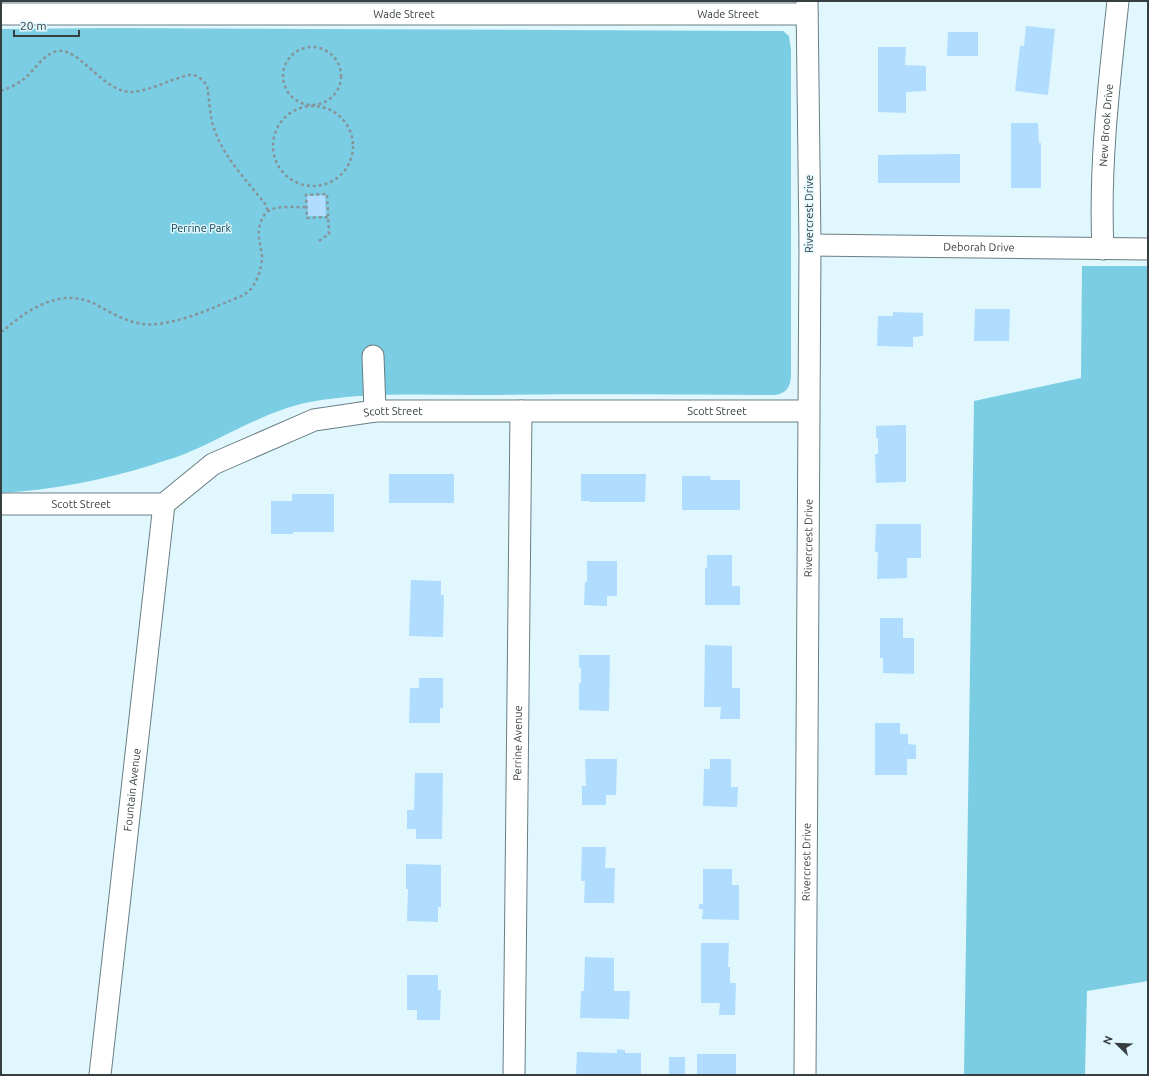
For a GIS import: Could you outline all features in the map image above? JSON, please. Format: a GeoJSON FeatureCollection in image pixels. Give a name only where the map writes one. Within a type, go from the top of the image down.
{"type":"FeatureCollection","features":[{"type":"Feature","properties":{"kind":"street","name":"New Brook Drive"},"geometry":{"type":"LineString","coordinates":[[1103,249],[1101,214],[1105,116],[1118,1]]}},
{"type":"Feature","properties":{"kind":"street","name":"Wade Street"},"geometry":{"type":"LineString","coordinates":[[1,14],[518,8],[807,8]]}},
{"type":"Feature","properties":{"kind":"street","name":"Rivercrest Drive"},"geometry":{"type":"LineString","coordinates":[[805,1075],[810,245],[807,8]]}},
{"type":"Feature","properties":{"kind":"street","name":"Deborah Drive"},"geometry":{"type":"LineString","coordinates":[[810,245],[1148,249]]}},
{"type":"Feature","properties":{"kind":"street"},"geometry":{"type":"LineString","coordinates":[[373,356],[374,411]]}},
{"type":"Feature","properties":{"kind":"street","name":"Scott Street"},"geometry":{"type":"LineString","coordinates":[[1,504],[164,504],[213,464],[314,420],[374,411],[808,411]]}},
{"type":"Feature","properties":{"kind":"street","name":"Perrine Avenue"},"geometry":{"type":"LineString","coordinates":[[514,1075],[521,411]]}},
{"type":"Feature","properties":{"kind":"street","name":"Fountain Avenue"},"geometry":{"type":"LineString","coordinates":[[100,1075],[164,504]]}},
{"type":"Feature","properties":{"kind":"path"},"geometry":{"type":"LineString","coordinates":[[313,105],[300,102],[289,94],[284,83],[284,69],[290,58],[300,50],[313,47],[325,50],[335,58],[340,70],[340,83],[335,94],[325,102],[313,105],[300,108],[288,114],[280,123],[274,135],[273,148],[275,161],[282,172],[291,181],[303,186],[316,187],[328,184],[339,178],[348,168],[353,157],[354,144],[352,132],[346,121],[336,112],[325,107],[313,105]]}},
{"type":"Feature","properties":{"kind":"path"},"geometry":{"type":"LineString","coordinates":[[1,92],[26,78],[46,58],[52,53],[58,51],[63,51],[76,58],[115,87],[130,92],[154,87],[188,75],[196,76],[204,81],[207,86],[213,125],[218,138],[226,153],[266,205],[268,211]]}},
{"type":"Feature","properties":{"kind":"path"},"geometry":{"type":"LineString","coordinates":[[316,187],[316,194]]}},
{"type":"Feature","properties":{"kind":"path"},"geometry":{"type":"LineString","coordinates":[[319,241],[329,234],[327,194],[306,195],[307,218],[328,217]]}},
{"type":"Feature","properties":{"kind":"path"},"geometry":{"type":"LineString","coordinates":[[2,331],[38,305],[67,298],[83,299],[128,320],[149,325],[194,316],[249,291],[260,270],[262,257],[258,239],[258,231],[261,222],[268,211],[277,208],[306,207]]}},
{"type":"Feature","properties":{"kind":"green space","name":"Perrine Park"},"geometry":{"type":"Polygon","coordinates":[[[111,28],[783,31],[789,36],[791,50],[790,384],[784,392],[777,395],[373,395],[331,399],[293,406],[261,418],[182,455],[152,465],[96,480],[59,487],[1,493],[1,29],[111,28]]]}},
{"type":"Feature","properties":{"kind":"green space"},"geometry":{"type":"Polygon","coordinates":[[[1082,266],[1148,266],[1148,981],[1087,991],[1085,1075],[964,1075],[974,401],[1081,378],[1082,266]]]}},
{"type":"Feature","properties":{"kind":"building"},"geometry":{"type":"Polygon","coordinates":[[[1026,26],[1055,29],[1048,95],[1015,91],[1020,46],[1024,46],[1026,26]]]}},
{"type":"Feature","properties":{"kind":"building"},"geometry":{"type":"Polygon","coordinates":[[[948,32],[978,32],[978,56],[947,56],[948,32]]]}},
{"type":"Feature","properties":{"kind":"building"},"geometry":{"type":"Polygon","coordinates":[[[878,47],[906,47],[905,65],[926,66],[926,91],[906,92],[906,113],[878,112],[878,47]]]}},
{"type":"Feature","properties":{"kind":"building"},"geometry":{"type":"Polygon","coordinates":[[[1011,123],[1038,123],[1039,143],[1041,143],[1041,188],[1011,188],[1011,123]]]}},
{"type":"Feature","properties":{"kind":"building"},"geometry":{"type":"Polygon","coordinates":[[[960,154],[960,183],[878,183],[878,155],[960,154]]]}},
{"type":"Feature","properties":{"kind":"building"},"geometry":{"type":"Polygon","coordinates":[[[325,195],[326,216],[308,216],[307,196],[325,195]]]}},
{"type":"Feature","properties":{"kind":"building"},"geometry":{"type":"Polygon","coordinates":[[[975,309],[1010,309],[1009,341],[974,341],[975,309]]]}},
{"type":"Feature","properties":{"kind":"building"},"geometry":{"type":"Polygon","coordinates":[[[893,312],[923,313],[923,336],[913,337],[913,347],[877,346],[878,316],[893,316],[893,312]]]}},
{"type":"Feature","properties":{"kind":"building"},"geometry":{"type":"Polygon","coordinates":[[[906,425],[906,482],[876,483],[875,454],[878,454],[878,438],[876,438],[876,426],[906,425]]]}},
{"type":"Feature","properties":{"kind":"building"},"geometry":{"type":"Polygon","coordinates":[[[389,474],[454,474],[454,503],[389,503],[389,474]]]}},
{"type":"Feature","properties":{"kind":"building"},"geometry":{"type":"Polygon","coordinates":[[[581,474],[646,474],[645,502],[581,501],[581,474]]]}},
{"type":"Feature","properties":{"kind":"building"},"geometry":{"type":"Polygon","coordinates":[[[682,476],[710,476],[711,480],[740,480],[740,510],[682,510],[682,476]]]}},
{"type":"Feature","properties":{"kind":"building"},"geometry":{"type":"Polygon","coordinates":[[[292,494],[334,494],[334,532],[293,532],[293,534],[271,534],[271,501],[292,501],[292,494]]]}},
{"type":"Feature","properties":{"kind":"building"},"geometry":{"type":"Polygon","coordinates":[[[876,524],[921,524],[921,558],[907,558],[907,578],[877,579],[878,552],[875,552],[876,524]]]}},
{"type":"Feature","properties":{"kind":"building"},"geometry":{"type":"Polygon","coordinates":[[[707,555],[732,555],[732,586],[740,586],[740,605],[705,605],[705,568],[707,568],[707,555]]]}},
{"type":"Feature","properties":{"kind":"building"},"geometry":{"type":"Polygon","coordinates":[[[587,561],[617,561],[617,596],[607,596],[607,606],[584,605],[585,582],[587,582],[587,561]]]}},
{"type":"Feature","properties":{"kind":"building"},"geometry":{"type":"Polygon","coordinates":[[[411,580],[441,581],[441,595],[444,595],[443,637],[409,636],[411,580]]]}},
{"type":"Feature","properties":{"kind":"building"},"geometry":{"type":"Polygon","coordinates":[[[880,618],[903,618],[903,638],[914,638],[914,674],[883,673],[883,658],[880,658],[880,618]]]}},
{"type":"Feature","properties":{"kind":"building"},"geometry":{"type":"Polygon","coordinates":[[[705,645],[732,646],[732,688],[740,688],[740,719],[720,719],[721,707],[704,707],[705,645]]]}},
{"type":"Feature","properties":{"kind":"building"},"geometry":{"type":"Polygon","coordinates":[[[579,655],[610,655],[609,711],[579,710],[579,683],[581,683],[581,668],[579,667],[579,655]]]}},
{"type":"Feature","properties":{"kind":"building"},"geometry":{"type":"Polygon","coordinates":[[[419,678],[443,678],[443,708],[440,708],[440,723],[409,723],[410,688],[419,688],[419,678]]]}},
{"type":"Feature","properties":{"kind":"building"},"geometry":{"type":"Polygon","coordinates":[[[875,723],[900,723],[900,734],[908,734],[908,744],[916,745],[916,759],[907,759],[907,775],[875,775],[875,723]]]}},
{"type":"Feature","properties":{"kind":"building"},"geometry":{"type":"Polygon","coordinates":[[[585,759],[617,759],[616,795],[606,795],[606,805],[582,805],[582,786],[586,786],[585,759]]]}},
{"type":"Feature","properties":{"kind":"building"},"geometry":{"type":"Polygon","coordinates":[[[710,759],[731,759],[731,787],[738,787],[737,807],[703,806],[704,769],[710,769],[710,759]]]}},
{"type":"Feature","properties":{"kind":"building"},"geometry":{"type":"Polygon","coordinates":[[[415,773],[443,773],[442,839],[416,839],[416,829],[407,829],[407,810],[414,810],[415,773]]]}},
{"type":"Feature","properties":{"kind":"building"},"geometry":{"type":"Polygon","coordinates":[[[582,847],[606,847],[605,868],[615,868],[614,903],[584,903],[585,881],[581,881],[582,847]]]}},
{"type":"Feature","properties":{"kind":"building"},"geometry":{"type":"Polygon","coordinates":[[[406,864],[441,865],[441,907],[438,907],[438,922],[407,921],[408,889],[406,889],[406,864]]]}},
{"type":"Feature","properties":{"kind":"building"},"geometry":{"type":"Polygon","coordinates":[[[703,869],[732,869],[732,885],[739,885],[739,920],[702,919],[703,909],[699,909],[699,904],[703,904],[703,869]]]}},
{"type":"Feature","properties":{"kind":"building"},"geometry":{"type":"Polygon","coordinates":[[[701,943],[729,943],[728,967],[730,967],[730,983],[736,983],[735,1015],[719,1015],[720,1003],[701,1003],[701,943]]]}},
{"type":"Feature","properties":{"kind":"building"},"geometry":{"type":"Polygon","coordinates":[[[585,957],[614,958],[614,991],[630,991],[629,1019],[580,1018],[581,991],[584,991],[585,957]]]}},
{"type":"Feature","properties":{"kind":"building"},"geometry":{"type":"Polygon","coordinates":[[[407,975],[438,975],[438,990],[441,990],[440,1020],[417,1020],[417,1010],[407,1010],[407,975]]]}},
{"type":"Feature","properties":{"kind":"building"},"geometry":{"type":"Polygon","coordinates":[[[617,1049],[625,1050],[625,1053],[641,1053],[641,1075],[576,1075],[577,1052],[617,1053],[617,1049]]]}},
{"type":"Feature","properties":{"kind":"building"},"geometry":{"type":"Polygon","coordinates":[[[697,1054],[736,1054],[736,1075],[697,1075],[697,1054]]]}},
{"type":"Feature","properties":{"kind":"building"},"geometry":{"type":"Polygon","coordinates":[[[669,1057],[685,1057],[685,1075],[669,1075],[669,1057]]]}}]}
